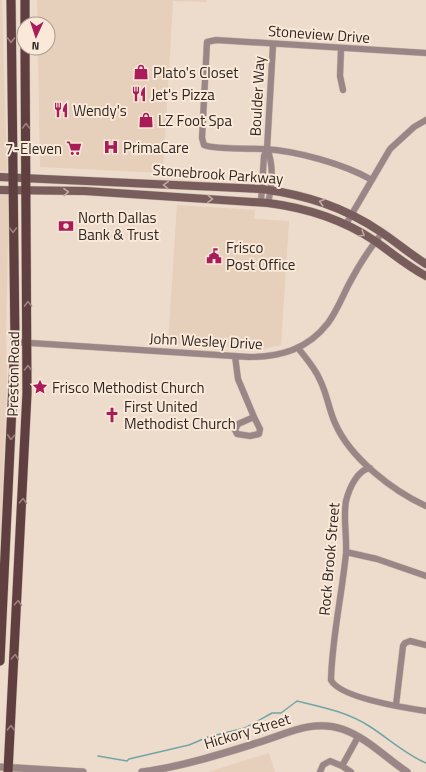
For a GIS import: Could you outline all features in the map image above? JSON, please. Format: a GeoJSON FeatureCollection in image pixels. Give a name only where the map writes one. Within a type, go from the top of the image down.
{"type":"FeatureCollection","features":[{"type":"Feature","properties":{"kind":"main road","name":"Preston Road"},"geometry":{"type":"LineString","coordinates":[[0,661],[15,342],[12,191],[11,0]]}},
{"type":"Feature","properties":{"kind":"main road"},"geometry":{"type":"LineString","coordinates":[[25,0],[25,16]]}},
{"type":"Feature","properties":{"kind":"main road"},"geometry":{"type":"LineString","coordinates":[[11,57],[16,56]]}},
{"type":"Feature","properties":{"kind":"main road","name":"Preston Road"},"geometry":{"type":"LineString","coordinates":[[5,769],[19,581],[28,343],[25,56]]}},
{"type":"Feature","properties":{"kind":"main road","name":"Stonebrook Parkway"},"geometry":{"type":"LineString","coordinates":[[0,177],[262,189],[299,194],[329,204],[351,214],[382,232],[426,264]]}},
{"type":"Feature","properties":{"kind":"main road"},"geometry":{"type":"LineString","coordinates":[[133,194],[134,182]]}},
{"type":"Feature","properties":{"kind":"main road"},"geometry":{"type":"LineString","coordinates":[[186,197],[187,186]]}},
{"type":"Feature","properties":{"kind":"main road","name":"Stonebrook Parkway"},"geometry":{"type":"LineString","coordinates":[[0,190],[85,191],[265,202],[310,210],[346,224],[375,242],[403,263],[426,276]]}},
{"type":"Feature","properties":{"kind":"street","name":"Stoneview Drive"},"geometry":{"type":"LineString","coordinates":[[267,149],[204,144],[202,138],[207,45],[210,40],[426,54]]}},
{"type":"Feature","properties":{"kind":"street","name":"Boulder Way"},"geometry":{"type":"LineString","coordinates":[[265,202],[262,189],[264,156],[267,149],[273,45]]}},
{"type":"Feature","properties":{"kind":"street"},"geometry":{"type":"LineString","coordinates":[[341,49],[340,76],[343,90]]}},
{"type":"Feature","properties":{"kind":"street"},"geometry":{"type":"LineString","coordinates":[[346,224],[390,149],[414,127],[426,120]]}},
{"type":"Feature","properties":{"kind":"street","name":"Boulder Way"},"geometry":{"type":"LineString","coordinates":[[265,202],[271,190],[271,157],[267,149]]}},
{"type":"Feature","properties":{"kind":"street"},"geometry":{"type":"LineString","coordinates":[[267,149],[338,165],[372,180]]}},
{"type":"Feature","properties":{"kind":"street","name":"John Wesley Drive"},"geometry":{"type":"LineString","coordinates":[[15,342],[235,356],[276,356],[298,348],[308,342],[328,323],[351,280],[382,232]]}},
{"type":"Feature","properties":{"kind":"street"},"geometry":{"type":"LineString","coordinates":[[298,348],[315,370],[321,381],[335,424],[353,450],[383,480],[408,498],[426,506]]}},
{"type":"Feature","properties":{"kind":"street"},"geometry":{"type":"LineString","coordinates":[[235,356],[238,379],[254,417]]}},
{"type":"Feature","properties":{"kind":"street","name":"Rock Brook Street"},"geometry":{"type":"LineString","coordinates":[[370,468],[366,468],[357,477],[347,500],[344,513],[346,552],[331,680],[336,688],[364,698],[396,705]]}},
{"type":"Feature","properties":{"kind":"street"},"geometry":{"type":"LineString","coordinates":[[346,552],[377,559],[426,576]]}},
{"type":"Feature","properties":{"kind":"street"},"geometry":{"type":"LineString","coordinates":[[426,645],[410,642],[405,643],[402,646],[396,705],[426,711]]}},
{"type":"Feature","properties":{"kind":"street","name":"Hickory Street"},"geometry":{"type":"LineString","coordinates":[[142,772],[174,766],[313,726],[342,729],[358,737],[407,772]]}},
{"type":"Feature","properties":{"kind":"street"},"geometry":{"type":"LineString","coordinates":[[342,766],[358,737]]}},
{"type":"Feature","properties":{"kind":"street"},"geometry":{"type":"LineString","coordinates":[[320,772],[326,762],[330,761],[342,766],[350,772]]}},
{"type":"Feature","properties":{"kind":"street"},"geometry":{"type":"LineString","coordinates":[[5,769],[83,772]]}},
{"type":"Feature","properties":{"kind":"shaded area"},"geometry":{"type":"Polygon","coordinates":[[[0,0],[2,0],[7,171],[0,171],[0,0]]]}},
{"type":"Feature","properties":{"kind":"shaded area"},"geometry":{"type":"Polygon","coordinates":[[[37,0],[207,0],[207,2],[173,1],[163,173],[40,167],[38,56],[56,56],[56,16],[38,16],[37,0]]]}},
{"type":"Feature","properties":{"kind":"shaded area"},"geometry":{"type":"Polygon","coordinates":[[[0,193],[9,194],[6,334],[7,382],[0,549],[0,193]]]}},
{"type":"Feature","properties":{"kind":"shaded area"},"geometry":{"type":"Polygon","coordinates":[[[177,205],[255,210],[254,219],[289,221],[281,345],[263,349],[168,343],[177,205]]]}},
{"type":"Feature","properties":{"kind":"shaded area"},"geometry":{"type":"Polygon","coordinates":[[[269,753],[275,772],[208,772],[269,753]]]}},
{"type":"Feature","properties":{"kind":"waterway"},"geometry":{"type":"LineString","coordinates":[[98,756],[127,761],[129,759],[189,745],[208,737],[245,728],[272,713],[281,713],[297,701],[334,710],[361,721],[397,746],[426,763]]}},
{"type":"Feature","properties":{"kind":"place","name":"Plato's Closet"},"geometry":{"type":"Point","coordinates":[141,72]}},
{"type":"Feature","properties":{"kind":"place","name":"Jet's Pizza"},"geometry":{"type":"Point","coordinates":[139,94]}},
{"type":"Feature","properties":{"kind":"place","name":"Wendy's"},"geometry":{"type":"Point","coordinates":[61,110]}},
{"type":"Feature","properties":{"kind":"place","name":"LZ Foot Spa"},"geometry":{"type":"Point","coordinates":[146,120]}},
{"type":"Feature","properties":{"kind":"place","name":"PrimaCare"},"geometry":{"type":"Point","coordinates":[111,147]}},
{"type":"Feature","properties":{"kind":"place","name":"7-Eleven"},"geometry":{"type":"Point","coordinates":[74,148]}},
{"type":"Feature","properties":{"kind":"place","name":"North Dallas Bank & Trust"},"geometry":{"type":"Point","coordinates":[66,226]}},
{"type":"Feature","properties":{"kind":"place","name":"Frisco Post Office"},"geometry":{"type":"Point","coordinates":[214,256]}},
{"type":"Feature","properties":{"kind":"place","name":"Frisco Methodist Church"},"geometry":{"type":"Point","coordinates":[40,387]}},
{"type":"Feature","properties":{"kind":"place","name":"First United Methodist Church"},"geometry":{"type":"Point","coordinates":[112,415]}}]}
